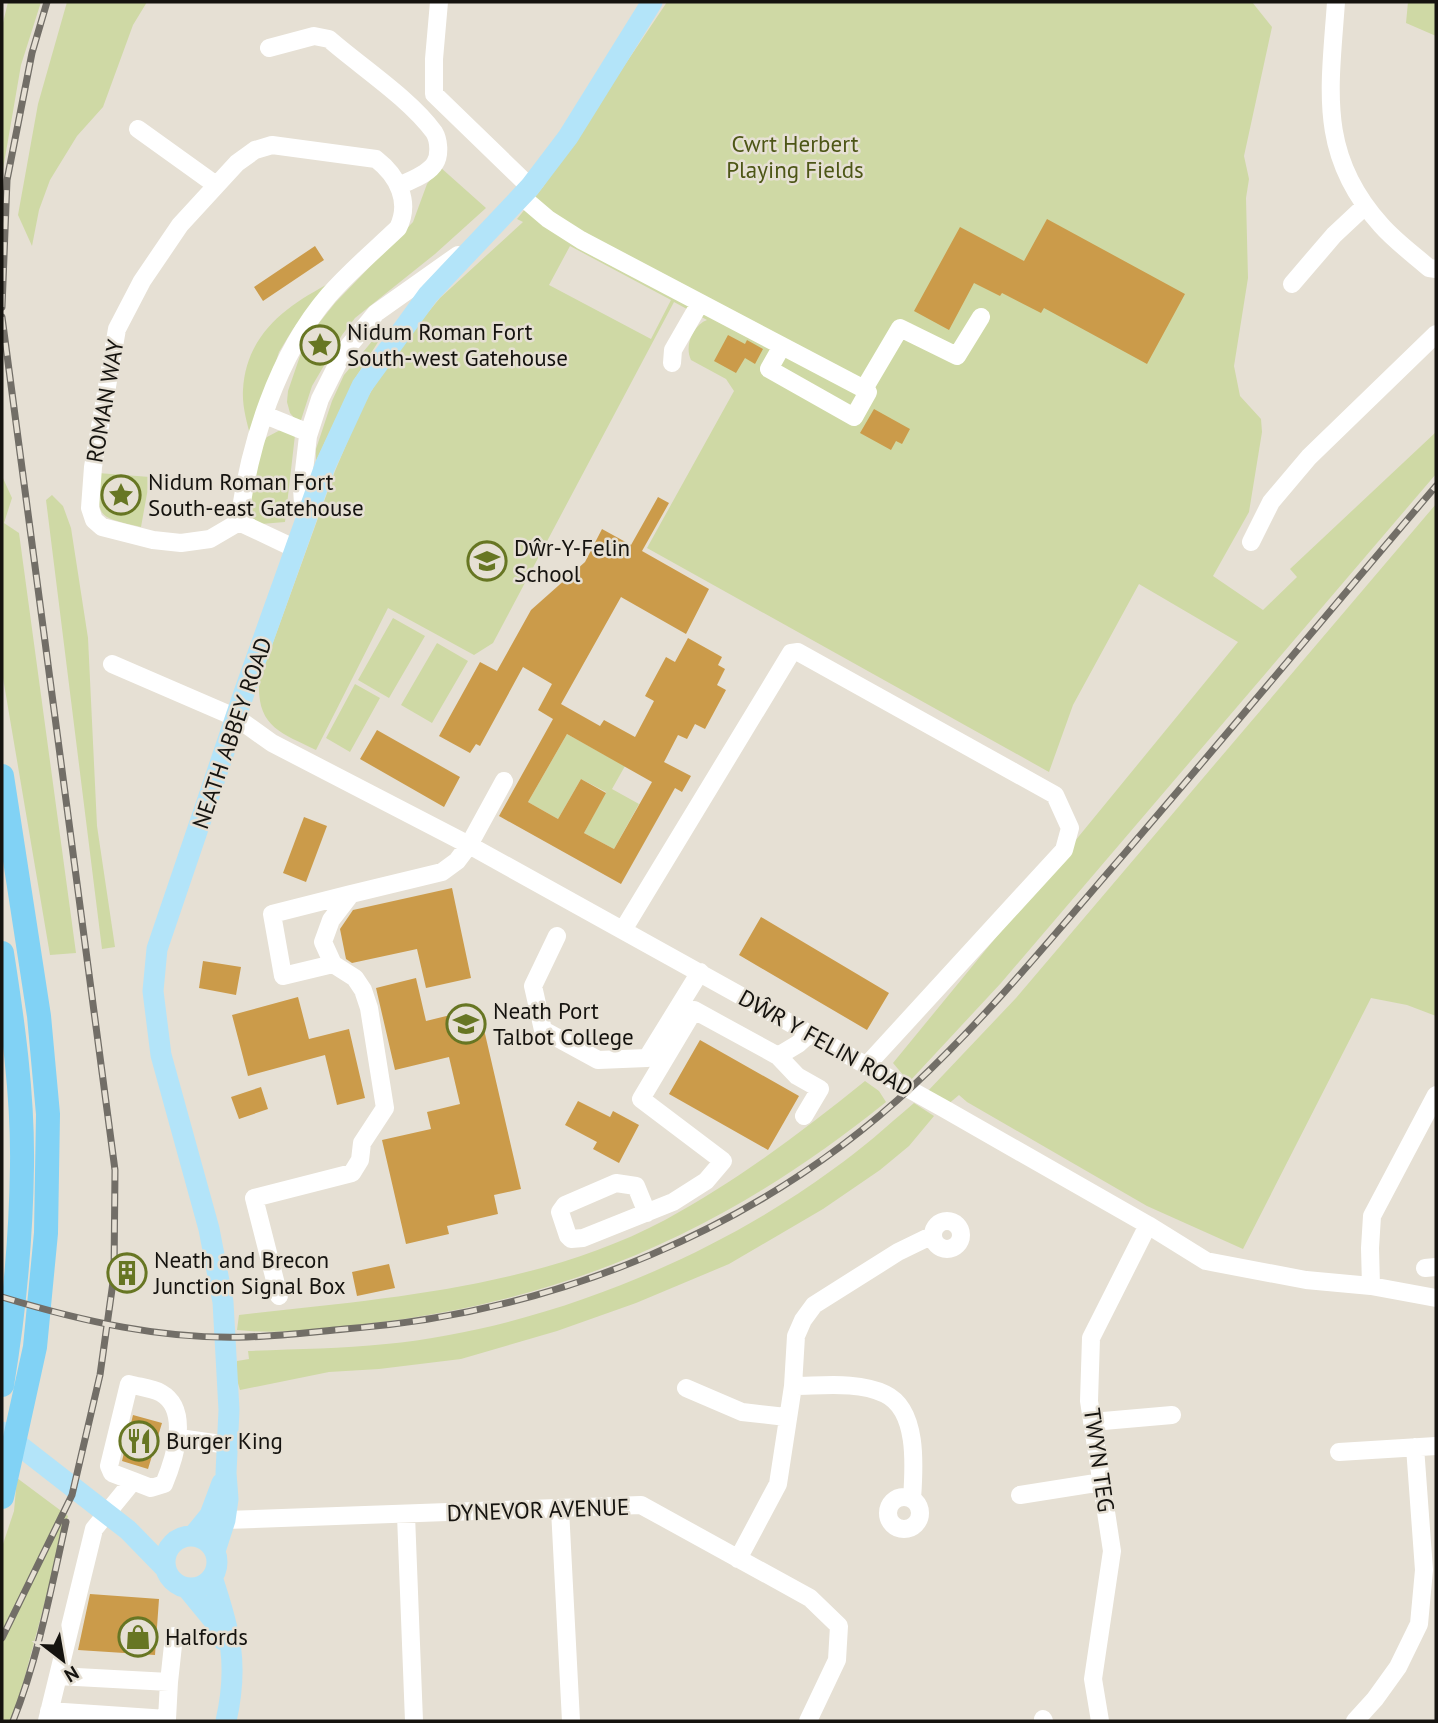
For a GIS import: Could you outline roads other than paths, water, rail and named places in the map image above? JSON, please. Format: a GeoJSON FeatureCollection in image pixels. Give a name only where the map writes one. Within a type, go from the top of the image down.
{"type":"FeatureCollection","features":[{"type":"Feature","properties":{"kind":"highway"},"geometry":{"type":"LineString","coordinates":[[2,776],[39,1016],[48,1114],[46,1233],[35,1347],[2,1497]]}},
{"type":"Feature","properties":{"kind":"highway"},"geometry":{"type":"LineString","coordinates":[[2,953],[20,1097],[23,1166],[19,1238],[2,1385]]}},
{"type":"Feature","properties":{"kind":"main road","name":"NEATH ABBEY ROAD"},"geometry":{"type":"LineString","coordinates":[[226,1473],[227,1352],[223,1302],[209,1229],[161,1055],[153,991],[157,949],[325,466],[362,386],[428,295],[526,192],[568,137],[652,2]]}},
{"type":"Feature","properties":{"kind":"main road"},"geometry":{"type":"LineString","coordinates":[[2,1432],[128,1530],[166,1569],[174,1582],[187,1588],[215,1622],[233,1661]]}},
{"type":"Feature","properties":{"kind":"main road"},"geometry":{"type":"LineString","coordinates":[[187,1588],[201,1586],[212,1577],[216,1566],[215,1552],[228,1499],[226,1473]]}},
{"type":"Feature","properties":{"kind":"main road"},"geometry":{"type":"LineString","coordinates":[[193,1536],[210,1515],[226,1473]]}},
{"type":"Feature","properties":{"kind":"main road"},"geometry":{"type":"LineString","coordinates":[[128,1530],[172,1544]]}},
{"type":"Feature","properties":{"kind":"main road"},"geometry":{"type":"LineString","coordinates":[[166,1569],[165,1561],[172,1544],[185,1536],[206,1541],[215,1552]]}},
{"type":"Feature","properties":{"kind":"main road"},"geometry":{"type":"LineString","coordinates":[[212,1577],[227,1623],[233,1661],[233,1690],[226,1721]]}},
{"type":"Feature","properties":{"kind":"street"},"geometry":{"type":"LineString","coordinates":[[439,2],[434,94],[548,219],[581,240],[864,389],[868,392],[854,417],[769,369],[782,346]]}},
{"type":"Feature","properties":{"kind":"street"},"geometry":{"type":"LineString","coordinates":[[1336,2],[1329,106],[1340,163],[1365,206],[1382,227],[1429,268],[1436,269]]}},
{"type":"Feature","properties":{"kind":"street"},"geometry":{"type":"LineString","coordinates":[[269,48],[314,36],[329,39],[402,100],[435,134],[439,150],[435,164],[424,174],[398,186],[404,200],[404,216],[398,228],[328,296],[296,341],[277,379],[252,458],[239,522],[296,549]]}},
{"type":"Feature","properties":{"kind":"street"},"geometry":{"type":"LineString","coordinates":[[138,129],[216,185]]}},
{"type":"Feature","properties":{"kind":"street","name":"ROMAN WAY"},"geometry":{"type":"LineString","coordinates":[[239,522],[210,539],[181,543],[153,540],[102,527],[94,520],[90,508],[93,467],[117,330],[142,281],[180,225],[216,185],[255,150],[272,145],[376,159],[388,168],[398,186]]}},
{"type":"Feature","properties":{"kind":"street"},"geometry":{"type":"LineString","coordinates":[[1292,284],[1334,235],[1365,206]]}},
{"type":"Feature","properties":{"kind":"street","name":"NEATH ABBEY ROAD"},"geometry":{"type":"LineString","coordinates":[[305,526],[302,488],[305,450],[320,398],[343,353],[376,313],[478,241]]}},
{"type":"Feature","properties":{"kind":"street"},"geometry":{"type":"LineString","coordinates":[[672,363],[673,350],[700,303]]}},
{"type":"Feature","properties":{"kind":"street"},"geometry":{"type":"LineString","coordinates":[[864,389],[900,328],[957,356],[981,317]]}},
{"type":"Feature","properties":{"kind":"street"},"geometry":{"type":"LineString","coordinates":[[1251,542],[1271,502],[1309,457],[1436,334]]}},
{"type":"Feature","properties":{"kind":"street"},"geometry":{"type":"LineString","coordinates":[[265,415],[309,433]]}},
{"type":"Feature","properties":{"kind":"street"},"geometry":{"type":"LineString","coordinates":[[623,930],[791,653],[798,652],[1055,795],[1070,828],[1064,850],[866,1066]]}},
{"type":"Feature","properties":{"kind":"street","name":"DŴR Y FELIN ROAD"},"geometry":{"type":"LineString","coordinates":[[112,664],[237,718],[272,743],[469,845],[700,972],[1148,1225],[1206,1261],[1306,1280],[1371,1286],[1436,1298]]}},
{"type":"Feature","properties":{"kind":"street"},"geometry":{"type":"LineString","coordinates":[[333,964],[284,976],[272,914],[442,872],[457,861],[469,845],[504,781]]}},
{"type":"Feature","properties":{"kind":"street"},"geometry":{"type":"LineString","coordinates":[[279,1296],[254,1198],[352,1173],[360,1160],[362,1143],[385,1108],[369,1008],[363,990],[355,978],[333,964],[323,942],[331,920],[351,894]]}},
{"type":"Feature","properties":{"kind":"street"},"geometry":{"type":"LineString","coordinates":[[557,936],[533,986],[543,1030],[598,1060],[646,1058],[700,972]]}},
{"type":"Feature","properties":{"kind":"street"},"geometry":{"type":"LineString","coordinates":[[647,1213],[636,1185],[616,1183],[565,1205],[560,1212],[568,1236],[571,1239],[583,1238],[647,1213],[673,1202],[706,1181],[723,1161],[641,1099],[694,1010],[778,1056],[797,1076],[820,1089],[804,1116]]}},
{"type":"Feature","properties":{"kind":"street"},"geometry":{"type":"LineString","coordinates":[[778,1056],[809,1034]]}},
{"type":"Feature","properties":{"kind":"street"},"geometry":{"type":"LineString","coordinates":[[1371,1286],[1372,1216],[1436,1097]]}},
{"type":"Feature","properties":{"kind":"street","name":"TWYN TEG"},"geometry":{"type":"LineString","coordinates":[[1098,1717],[1093,1679],[1112,1551],[1089,1401],[1091,1338],[1148,1225]]}},
{"type":"Feature","properties":{"kind":"street"},"geometry":{"type":"LineString","coordinates":[[738,1559],[778,1484],[786,1417],[793,1385],[796,1336],[803,1320],[814,1305],[898,1252],[933,1235]]}},
{"type":"Feature","properties":{"kind":"street"},"geometry":{"type":"LineString","coordinates":[[129,1384],[160,1392],[167,1398],[172,1405],[179,1438],[164,1484],[151,1488],[129,1488],[112,1473],[109,1462],[129,1384]]}},
{"type":"Feature","properties":{"kind":"street"},"geometry":{"type":"LineString","coordinates":[[793,1385],[849,1386],[887,1394],[900,1408],[908,1424],[915,1457],[912,1499]]}},
{"type":"Feature","properties":{"kind":"street"},"geometry":{"type":"LineString","coordinates":[[686,1388],[742,1412],[786,1417]]}},
{"type":"Feature","properties":{"kind":"street"},"geometry":{"type":"LineString","coordinates":[[1093,1422],[1172,1415]]}},
{"type":"Feature","properties":{"kind":"street"},"geometry":{"type":"LineString","coordinates":[[179,1438],[228,1445]]}},
{"type":"Feature","properties":{"kind":"street"},"geometry":{"type":"LineString","coordinates":[[1339,1452],[1436,1446]]}},
{"type":"Feature","properties":{"kind":"street"},"geometry":{"type":"LineString","coordinates":[[1355,1721],[1375,1699],[1428,1627],[1415,1447]]}},
{"type":"Feature","properties":{"kind":"street"},"geometry":{"type":"LineString","coordinates":[[1020,1495],[1102,1482]]}},
{"type":"Feature","properties":{"kind":"street"},"geometry":{"type":"LineString","coordinates":[[129,1488],[94,1529],[48,1716],[167,1719],[174,1636]]}},
{"type":"Feature","properties":{"kind":"street","name":"DYNEVOR AVENUE"},"geometry":{"type":"LineString","coordinates":[[225,1520],[641,1506],[810,1598],[839,1626],[837,1660],[808,1721]]}},
{"type":"Feature","properties":{"kind":"street"},"geometry":{"type":"LineString","coordinates":[[560,1509],[571,1721]]}},
{"type":"Feature","properties":{"kind":"street"},"geometry":{"type":"LineString","coordinates":[[406,1516],[414,1721]]}},
{"type":"Feature","properties":{"kind":"street"},"geometry":{"type":"LineString","coordinates":[[58,1676],[169,1682]]}},
{"type":"Feature","properties":{"kind":"railway"},"geometry":{"type":"LineString","coordinates":[[2,307],[7,180],[32,53],[47,2]]}},
{"type":"Feature","properties":{"kind":"railway"},"geometry":{"type":"LineString","coordinates":[[2,317],[115,1170],[114,1275],[100,1375],[72,1495],[2,1638]]}},
{"type":"Feature","properties":{"kind":"railway"},"geometry":{"type":"LineString","coordinates":[[2,1297],[92,1321],[185,1335],[247,1337],[345,1329],[423,1320],[501,1304],[577,1283],[651,1255],[722,1221],[790,1181],[855,1136],[943,1057],[1023,971],[1125,853],[1436,486]]}},
{"type":"Feature","properties":{"kind":"railway"},"geometry":{"type":"LineString","coordinates":[[13,1721],[37,1648],[66,1522]]}},
{"type":"Feature","properties":{"kind":"place","name":"Nidum Roman Fort South-west Gatehouse"},"geometry":{"type":"Point","coordinates":[320,345]}},
{"type":"Feature","properties":{"kind":"place","name":"Nidum Roman Fort South-east Gatehouse"},"geometry":{"type":"Point","coordinates":[121,495]}},
{"type":"Feature","properties":{"kind":"place","name":"Dŵr-Y-Felin School"},"geometry":{"type":"Point","coordinates":[487,561]}},
{"type":"Feature","properties":{"kind":"place","name":"Neath Port Talbot College"},"geometry":{"type":"Point","coordinates":[466,1024]}},
{"type":"Feature","properties":{"kind":"place","name":"Neath and Brecon Junction Signal Box"},"geometry":{"type":"Point","coordinates":[127,1273]}},
{"type":"Feature","properties":{"kind":"place","name":"Burger King"},"geometry":{"type":"Point","coordinates":[139,1441]}},
{"type":"Feature","properties":{"kind":"place","name":"Halfords"},"geometry":{"type":"Point","coordinates":[138,1637]}},
{"type":"Feature","properties":{"kind":"park label","name":"Cwrt Herbert Playing Fields"},"geometry":{"type":"Point","coordinates":[795,157]}}]}
